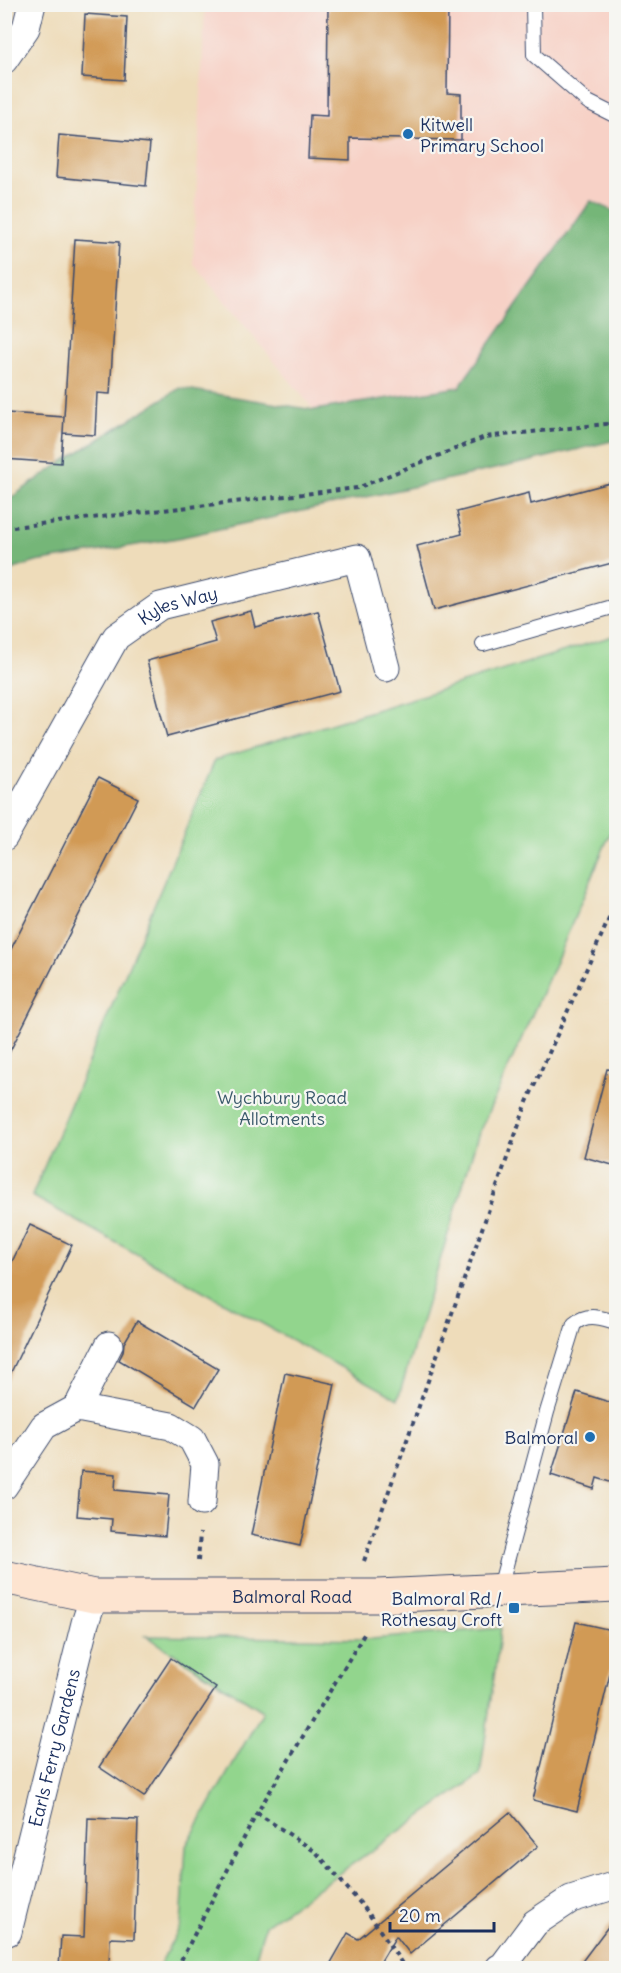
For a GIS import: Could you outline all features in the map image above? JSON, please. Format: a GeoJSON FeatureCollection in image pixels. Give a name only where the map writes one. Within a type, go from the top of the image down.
{"type":"FeatureCollection","features":[{"type":"Feature","properties":{"kind":"street"},"geometry":{"type":"LineString","coordinates":[[4,60],[26,28],[32,4]]}},
{"type":"Feature","properties":{"kind":"street","name":"Kyles Way"},"geometry":{"type":"LineString","coordinates":[[4,837],[116,637],[160,606],[357,558],[386,668]]}},
{"type":"Feature","properties":{"kind":"street"},"geometry":{"type":"LineString","coordinates":[[4,1486],[44,1426],[76,1408],[109,1345]]}},
{"type":"Feature","properties":{"kind":"street"},"geometry":{"type":"LineString","coordinates":[[76,1408],[171,1426],[192,1439],[205,1464],[202,1502]]}},
{"type":"Feature","properties":{"kind":"street","name":"Balmoral Road"},"geometry":{"type":"LineString","coordinates":[[4,1577],[94,1596],[365,1596],[616,1586]]}},
{"type":"Feature","properties":{"kind":"street","name":"Earls Ferry Gardens"},"geometry":{"type":"LineString","coordinates":[[6,1937],[85,1623],[94,1596]]}},
{"type":"Feature","properties":{"kind":"street"},"geometry":{"type":"LineString","coordinates":[[502,1968],[536,1923],[571,1899],[616,1885]]}},
{"type":"Feature","properties":{"kind":"lane"},"geometry":{"type":"LineString","coordinates":[[533,4],[534,55],[588,102],[616,116]]}},
{"type":"Feature","properties":{"kind":"lane"},"geometry":{"type":"LineString","coordinates":[[483,644],[616,606]]}},
{"type":"Feature","properties":{"kind":"lane"},"geometry":{"type":"LineString","coordinates":[[500,1591],[547,1412],[574,1324],[581,1318],[589,1316],[616,1322]]}},
{"type":"Feature","properties":{"kind":"path"},"geometry":{"type":"LineString","coordinates":[[4,528],[357,488],[485,437],[616,423]]}},
{"type":"Feature","properties":{"kind":"path"},"geometry":{"type":"LineString","coordinates":[[177,1968],[256,1813],[365,1631],[365,1596],[527,1102],[616,903]]}},
{"type":"Feature","properties":{"kind":"path"},"geometry":{"type":"LineString","coordinates":[[256,1813],[316,1852],[367,1911],[405,1968]]}},
{"type":"Feature","properties":{"kind":"shaded area","name":"Kitwell Primary School"},"geometry":{"type":"Polygon","coordinates":[[[205,5],[616,5],[616,362],[314,410],[193,263],[205,5]]]}},
{"type":"Feature","properties":{"kind":"green space"},"geometry":{"type":"Polygon","coordinates":[[[591,201],[616,212],[616,440],[527,462],[178,538],[36,562],[5,572],[5,502],[61,463],[180,388],[314,410],[459,387],[591,201]]]}},
{"type":"Feature","properties":{"kind":"green space","name":"Wychbury Road Allotments"},"geometry":{"type":"Polygon","coordinates":[[[616,635],[616,819],[555,964],[478,1135],[398,1399],[32,1196],[215,760],[616,635]]]}},
{"type":"Feature","properties":{"kind":"green space"},"geometry":{"type":"Polygon","coordinates":[[[501,1628],[480,1775],[265,1925],[253,1968],[158,1968],[181,1925],[186,1846],[263,1711],[146,1636],[372,1639],[501,1628]]]}},
{"type":"Feature","properties":{"kind":"building"},"geometry":{"type":"Polygon","coordinates":[[[328,4],[448,4],[447,93],[461,94],[461,140],[350,138],[350,160],[308,158],[310,115],[327,116],[328,4]]]}},
{"type":"Feature","properties":{"kind":"building"},"geometry":{"type":"Polygon","coordinates":[[[85,14],[127,17],[124,80],[82,77],[85,14]]]}},
{"type":"Feature","properties":{"kind":"building"},"geometry":{"type":"Polygon","coordinates":[[[59,135],[150,143],[146,186],[56,177],[59,135]]]}},
{"type":"Feature","properties":{"kind":"building"},"geometry":{"type":"Polygon","coordinates":[[[75,239],[119,242],[110,394],[97,393],[95,435],[63,433],[75,239]]]}},
{"type":"Feature","properties":{"kind":"building"},"geometry":{"type":"Polygon","coordinates":[[[7,413],[64,417],[61,463],[4,459],[7,413]]]}},
{"type":"Feature","properties":{"kind":"building"},"geometry":{"type":"Polygon","coordinates":[[[610,483],[616,508],[616,562],[434,610],[417,546],[462,534],[457,512],[529,493],[531,504],[610,483]]]}},
{"type":"Feature","properties":{"kind":"building"},"geometry":{"type":"Polygon","coordinates":[[[251,611],[255,627],[318,611],[340,691],[167,737],[147,661],[216,642],[210,622],[251,611]]]}},
{"type":"Feature","properties":{"kind":"building"},"geometry":{"type":"Polygon","coordinates":[[[98,778],[138,798],[4,1063],[4,963],[98,778]]]}},
{"type":"Feature","properties":{"kind":"building"},"geometry":{"type":"Polygon","coordinates":[[[607,1069],[616,1070],[616,1166],[584,1157],[607,1069]]]}},
{"type":"Feature","properties":{"kind":"building"},"geometry":{"type":"Polygon","coordinates":[[[30,1225],[72,1245],[4,1387],[4,1278],[30,1225]]]}},
{"type":"Feature","properties":{"kind":"building"},"geometry":{"type":"Polygon","coordinates":[[[137,1321],[218,1369],[196,1406],[119,1360],[124,1343],[137,1321]]]}},
{"type":"Feature","properties":{"kind":"building"},"geometry":{"type":"Polygon","coordinates":[[[285,1373],[335,1384],[300,1546],[251,1535],[285,1373]]]}},
{"type":"Feature","properties":{"kind":"building","name":"Balmoral"},"geometry":{"type":"Polygon","coordinates":[[[577,1392],[616,1404],[616,1484],[597,1478],[594,1489],[551,1475],[577,1392]]]}},
{"type":"Feature","properties":{"kind":"building"},"geometry":{"type":"Polygon","coordinates":[[[81,1471],[116,1474],[115,1490],[169,1495],[165,1536],[111,1531],[112,1519],[77,1516],[81,1471]]]}},
{"type":"Feature","properties":{"kind":"building"},"geometry":{"type":"Polygon","coordinates":[[[576,1622],[616,1631],[616,1649],[577,1811],[533,1800],[576,1622]]]}},
{"type":"Feature","properties":{"kind":"building"},"geometry":{"type":"Polygon","coordinates":[[[171,1658],[216,1688],[144,1797],[99,1767],[171,1658]]]}},
{"type":"Feature","properties":{"kind":"building"},"geometry":{"type":"Polygon","coordinates":[[[510,1812],[538,1846],[410,1954],[396,1936],[377,1968],[328,1968],[348,1933],[358,1939],[510,1812]]]}},
{"type":"Feature","properties":{"kind":"building"},"geometry":{"type":"Polygon","coordinates":[[[88,1818],[138,1820],[134,1939],[110,1938],[109,1968],[59,1968],[61,1936],[84,1937],[88,1818]]]}},
{"type":"Feature","properties":{"kind":"building"},"geometry":{"type":"Polygon","coordinates":[[[616,1916],[616,1968],[577,1968],[616,1916]]]}},
{"type":"Feature","properties":{"kind":"place","name":"Kitwell Primary School"},"geometry":{"type":"Point","coordinates":[408,134]}},
{"type":"Feature","properties":{"kind":"place","name":"Balmoral"},"geometry":{"type":"Point","coordinates":[590,1437]}},
{"type":"Feature","properties":{"kind":"place","name":"Balmoral Rd / Rothesay Croft"},"geometry":{"type":"Point","coordinates":[514,1608]}}]}
